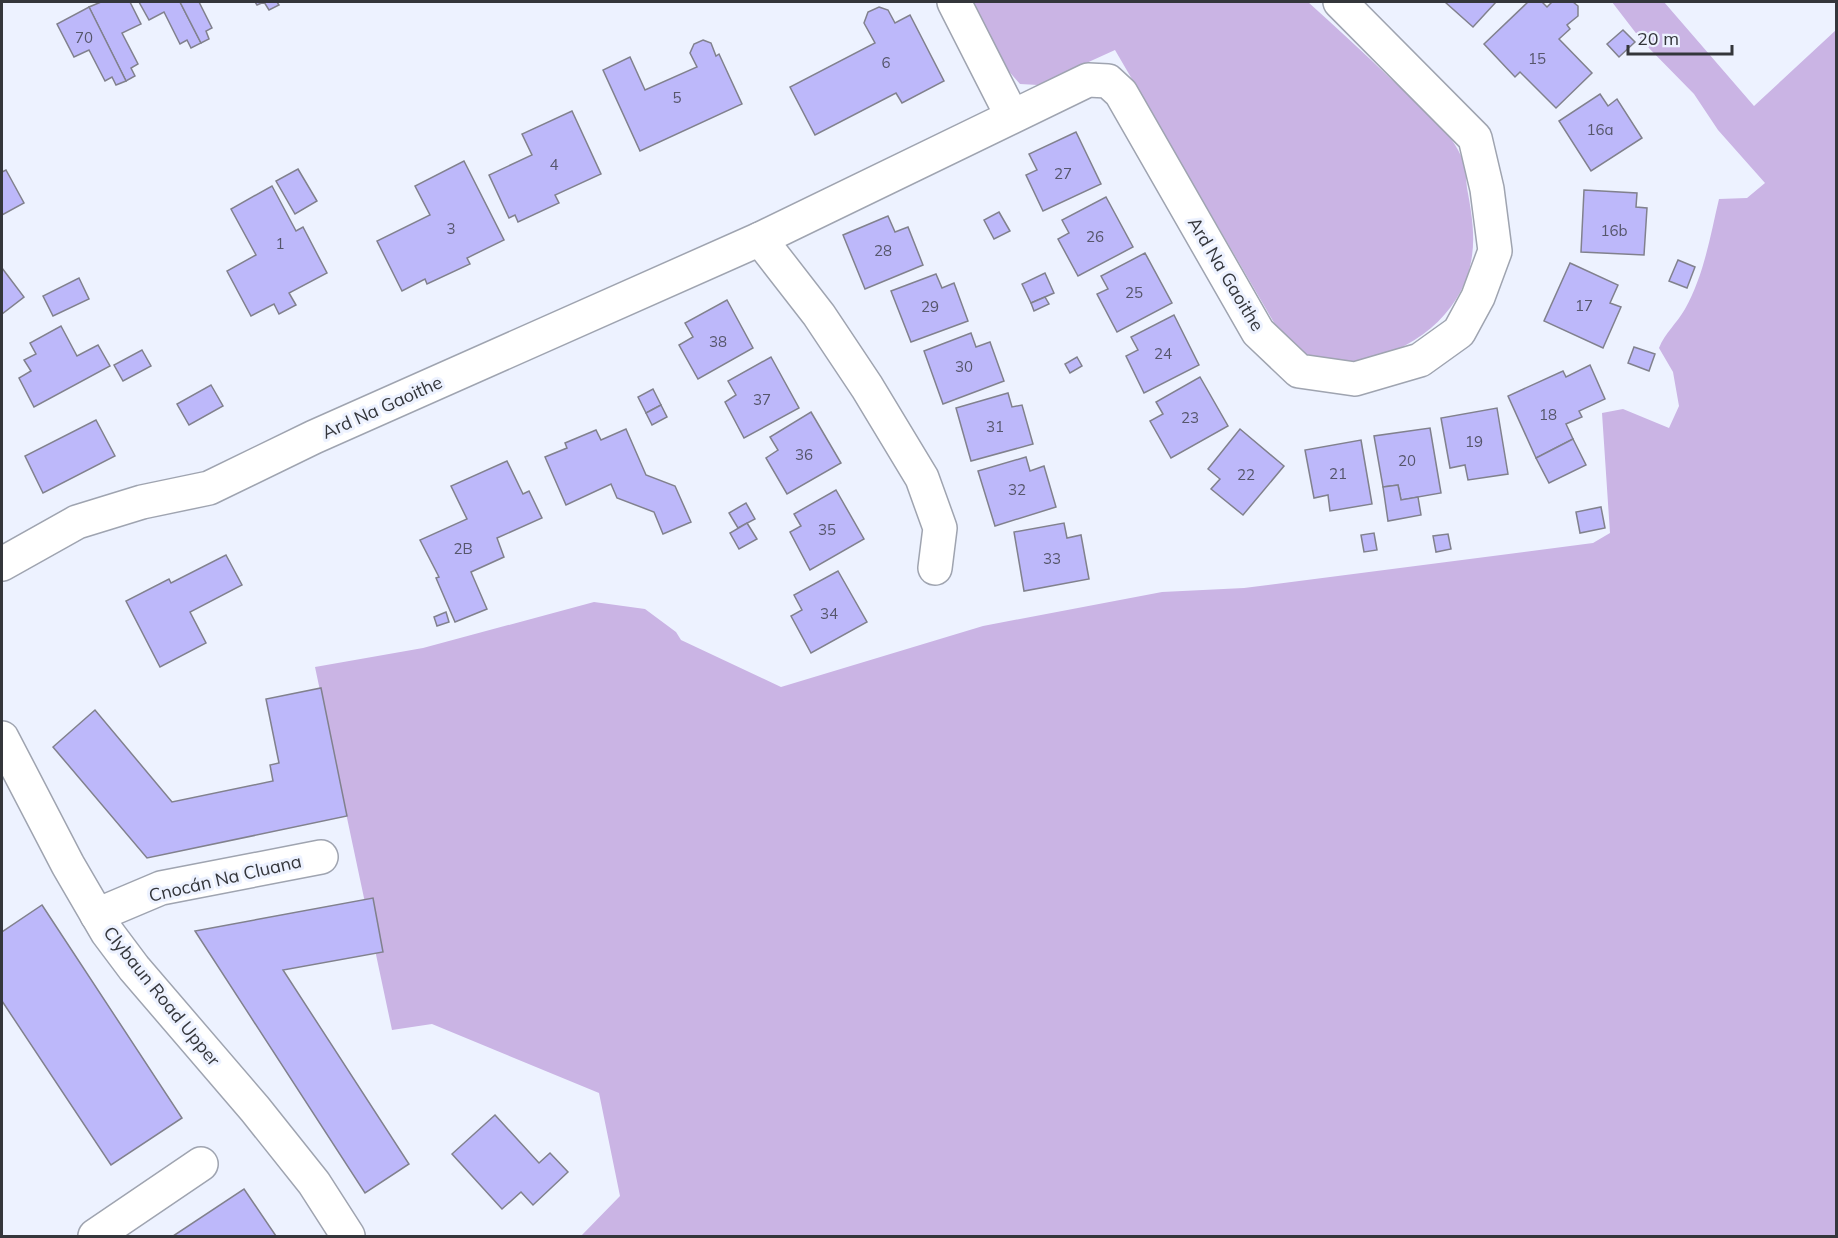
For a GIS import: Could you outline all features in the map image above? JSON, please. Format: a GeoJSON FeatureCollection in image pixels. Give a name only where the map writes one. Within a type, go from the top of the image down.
{"type":"FeatureCollection","features":[{"type":"Feature","properties":{"kind":"street"},"geometry":{"type":"LineString","coordinates":[[954,2],[1012,116]]}},
{"type":"Feature","properties":{"kind":"street","name":"Ard Na Gaoithe"},"geometry":{"type":"LineString","coordinates":[[2,564],[77,522],[142,502],[209,488],[314,437],[760,239],[1088,80],[1108,81],[1123,97],[1258,332],[1299,371],[1355,379],[1420,360],[1459,332],[1478,297],[1495,251],[1487,189],[1475,138],[1340,2]]}},
{"type":"Feature","properties":{"kind":"street"},"geometry":{"type":"LineString","coordinates":[[760,239],[819,315],[867,387],[922,478],[940,528],[935,568]]}},
{"type":"Feature","properties":{"kind":"street","name":"Clybaun Road Upper"},"geometry":{"type":"LineString","coordinates":[[2,738],[97,915],[134,968],[255,1109],[314,1183],[348,1236]]}},
{"type":"Feature","properties":{"kind":"street","name":"Cnocán Na Cluana"},"geometry":{"type":"LineString","coordinates":[[97,915],[161,888],[321,857]]}},
{"type":"Feature","properties":{"kind":"street"},"geometry":{"type":"LineString","coordinates":[[95,1236],[201,1164]]}},
{"type":"Feature","properties":{"kind":"shaded area"},"geometry":{"type":"Polygon","coordinates":[[[972,2],[1308,2],[1432,117],[1451,138],[1458,150],[1465,167],[1473,247],[1469,270],[1456,300],[1430,329],[1414,341],[1377,357],[1338,362],[1316,360],[1303,355],[1280,333],[1115,50],[1038,85],[1020,84],[1006,68],[972,2]]]}},
{"type":"Feature","properties":{"kind":"shaded area"},"geometry":{"type":"Polygon","coordinates":[[[1612,2],[1664,2],[1754,106],[1836,30],[1836,1236],[581,1236],[620,1196],[599,1093],[432,1024],[392,1030],[315,667],[423,648],[594,602],[645,609],[676,632],[681,640],[781,687],[983,626],[1162,592],[1244,588],[1593,543],[1610,533],[1602,413],[1623,409],[1669,428],[1679,406],[1673,372],[1659,348],[1692,296],[1706,256],[1719,199],[1747,198],[1765,183],[1718,130],[1694,94],[1642,41],[1612,2]]]}},
{"type":"Feature","properties":{"kind":"building"},"geometry":{"type":"Polygon","coordinates":[[[101,2],[130,2],[141,24],[122,33],[138,64],[131,68],[135,76],[126,81],[89,7],[101,2]]]}},
{"type":"Feature","properties":{"kind":"building"},"geometry":{"type":"Polygon","coordinates":[[[139,2],[180,2],[201,43],[191,48],[187,40],[180,44],[164,12],[149,20],[139,2]]]}},
{"type":"Feature","properties":{"kind":"building"},"geometry":{"type":"Polygon","coordinates":[[[180,2],[199,2],[212,28],[206,31],[209,39],[201,43],[180,2]]]}},
{"type":"Feature","properties":{"kind":"building"},"geometry":{"type":"Polygon","coordinates":[[[264,2],[277,2],[279,5],[269,10],[264,2]]]}},
{"type":"Feature","properties":{"kind":"building"},"geometry":{"type":"Polygon","coordinates":[[[1445,2],[1496,2],[1473,27],[1445,2]]]}},
{"type":"Feature","properties":{"kind":"building"},"geometry":{"type":"Polygon","coordinates":[[[1528,2],[1542,2],[1547,7],[1552,2],[1573,2],[1578,6],[1578,16],[1567,25],[1570,29],[1559,39],[1592,73],[1556,108],[1520,72],[1515,77],[1484,44],[1528,2]]]}},
{"type":"Feature","properties":{"kind":"building"},"geometry":{"type":"Polygon","coordinates":[[[89,7],[126,81],[116,85],[112,77],[105,81],[89,50],[74,57],[57,24],[89,7]]]}},
{"type":"Feature","properties":{"kind":"building"},"geometry":{"type":"Polygon","coordinates":[[[879,7],[888,10],[895,23],[910,15],[944,81],[902,103],[896,93],[815,135],[790,87],[875,43],[864,23],[868,12],[879,7]]]}},
{"type":"Feature","properties":{"kind":"building"},"geometry":{"type":"Polygon","coordinates":[[[1623,30],[1635,42],[1619,57],[1607,44],[1623,30]]]}},
{"type":"Feature","properties":{"kind":"building"},"geometry":{"type":"Polygon","coordinates":[[[703,40],[711,43],[716,56],[719,54],[742,104],[640,151],[603,70],[630,57],[645,90],[697,67],[690,53],[694,44],[703,40]]]}},
{"type":"Feature","properties":{"kind":"building"},"geometry":{"type":"Polygon","coordinates":[[[1600,94],[1608,106],[1617,99],[1642,138],[1591,171],[1559,121],[1600,94]]]}},
{"type":"Feature","properties":{"kind":"building"},"geometry":{"type":"Polygon","coordinates":[[[572,111],[601,174],[555,195],[559,203],[518,222],[515,215],[509,218],[489,175],[532,155],[522,134],[572,111]]]}},
{"type":"Feature","properties":{"kind":"building"},"geometry":{"type":"Polygon","coordinates":[[[1076,132],[1101,184],[1043,211],[1026,175],[1037,170],[1029,154],[1076,132]]]}},
{"type":"Feature","properties":{"kind":"building"},"geometry":{"type":"Polygon","coordinates":[[[464,161],[504,240],[467,258],[470,264],[427,284],[425,279],[402,291],[377,241],[430,215],[415,186],[464,161]]]}},
{"type":"Feature","properties":{"kind":"building"},"geometry":{"type":"Polygon","coordinates":[[[298,169],[317,201],[295,214],[276,181],[298,169]]]}},
{"type":"Feature","properties":{"kind":"building"},"geometry":{"type":"Polygon","coordinates":[[[6,170],[24,203],[2,215],[2,172],[6,170]]]}},
{"type":"Feature","properties":{"kind":"building"},"geometry":{"type":"Polygon","coordinates":[[[272,186],[296,231],[303,227],[327,273],[289,293],[296,305],[279,314],[274,304],[251,316],[227,271],[256,255],[231,209],[272,186]]]}},
{"type":"Feature","properties":{"kind":"building"},"geometry":{"type":"Polygon","coordinates":[[[1584,190],[1637,193],[1636,207],[1647,208],[1644,255],[1581,252],[1584,190]]]}},
{"type":"Feature","properties":{"kind":"building"},"geometry":{"type":"Polygon","coordinates":[[[1106,197],[1133,247],[1078,276],[1058,239],[1069,233],[1062,220],[1106,197]]]}},
{"type":"Feature","properties":{"kind":"building"},"geometry":{"type":"Polygon","coordinates":[[[999,212],[1010,231],[994,239],[984,220],[999,212]]]}},
{"type":"Feature","properties":{"kind":"building"},"geometry":{"type":"Polygon","coordinates":[[[888,216],[895,232],[908,227],[923,265],[865,289],[843,235],[888,216]]]}},
{"type":"Feature","properties":{"kind":"building"},"geometry":{"type":"Polygon","coordinates":[[[1145,253],[1172,303],[1117,332],[1097,294],[1108,289],[1101,276],[1145,253]]]}},
{"type":"Feature","properties":{"kind":"building"},"geometry":{"type":"Polygon","coordinates":[[[1678,260],[1695,267],[1687,288],[1669,281],[1678,260]]]}},
{"type":"Feature","properties":{"kind":"building"},"geometry":{"type":"Polygon","coordinates":[[[1570,263],[1618,285],[1610,303],[1621,307],[1603,348],[1544,321],[1570,263]]]}},
{"type":"Feature","properties":{"kind":"building"},"geometry":{"type":"Polygon","coordinates":[[[2,268],[24,297],[2,314],[2,268]]]}},
{"type":"Feature","properties":{"kind":"building"},"geometry":{"type":"Polygon","coordinates":[[[1045,273],[1054,293],[1031,303],[1022,284],[1045,273]]]}},
{"type":"Feature","properties":{"kind":"building"},"geometry":{"type":"Polygon","coordinates":[[[936,274],[942,288],[954,283],[968,321],[911,342],[891,291],[936,274]]]}},
{"type":"Feature","properties":{"kind":"building"},"geometry":{"type":"Polygon","coordinates":[[[79,278],[89,299],[53,316],[43,296],[79,278]]]}},
{"type":"Feature","properties":{"kind":"building"},"geometry":{"type":"Polygon","coordinates":[[[1045,297],[1049,304],[1034,311],[1031,303],[1045,297]]]}},
{"type":"Feature","properties":{"kind":"building"},"geometry":{"type":"Polygon","coordinates":[[[727,300],[753,348],[698,379],[679,345],[693,337],[685,323],[727,300]]]}},
{"type":"Feature","properties":{"kind":"building"},"geometry":{"type":"Polygon","coordinates":[[[1174,315],[1199,365],[1144,393],[1126,356],[1138,350],[1131,337],[1174,315]]]}},
{"type":"Feature","properties":{"kind":"building"},"geometry":{"type":"Polygon","coordinates":[[[61,326],[77,356],[98,345],[110,366],[34,407],[19,378],[31,371],[24,360],[36,354],[30,343],[61,326]]]}},
{"type":"Feature","properties":{"kind":"building"},"geometry":{"type":"Polygon","coordinates":[[[971,333],[976,347],[990,342],[1004,381],[943,404],[924,351],[971,333]]]}},
{"type":"Feature","properties":{"kind":"building"},"geometry":{"type":"Polygon","coordinates":[[[1634,347],[1655,354],[1649,371],[1628,363],[1634,347]]]}},
{"type":"Feature","properties":{"kind":"building"},"geometry":{"type":"Polygon","coordinates":[[[142,350],[151,366],[123,381],[114,365],[142,350]]]}},
{"type":"Feature","properties":{"kind":"building"},"geometry":{"type":"Polygon","coordinates":[[[771,357],[799,408],[744,438],[725,402],[736,395],[728,381],[771,357]]]}},
{"type":"Feature","properties":{"kind":"building"},"geometry":{"type":"Polygon","coordinates":[[[1077,357],[1082,366],[1070,373],[1065,364],[1077,357]]]}},
{"type":"Feature","properties":{"kind":"building"},"geometry":{"type":"Polygon","coordinates":[[[1590,365],[1605,399],[1579,411],[1582,417],[1566,424],[1573,439],[1536,458],[1508,396],[1563,371],[1566,377],[1590,365]]]}},
{"type":"Feature","properties":{"kind":"building"},"geometry":{"type":"Polygon","coordinates":[[[1200,377],[1228,426],[1171,458],[1150,421],[1163,414],[1156,402],[1200,377]]]}},
{"type":"Feature","properties":{"kind":"building"},"geometry":{"type":"Polygon","coordinates":[[[211,385],[223,406],[189,425],[177,404],[211,385]]]}},
{"type":"Feature","properties":{"kind":"building"},"geometry":{"type":"Polygon","coordinates":[[[653,389],[661,405],[646,413],[638,397],[653,389]]]}},
{"type":"Feature","properties":{"kind":"building"},"geometry":{"type":"Polygon","coordinates":[[[1008,393],[1012,407],[1022,405],[1033,444],[971,461],[956,408],[1008,393]]]}},
{"type":"Feature","properties":{"kind":"building"},"geometry":{"type":"Polygon","coordinates":[[[661,405],[667,417],[652,425],[646,413],[661,405]]]}},
{"type":"Feature","properties":{"kind":"building"},"geometry":{"type":"Polygon","coordinates":[[[1497,408],[1508,474],[1468,480],[1465,465],[1450,468],[1441,418],[1497,408]]]}},
{"type":"Feature","properties":{"kind":"building"},"geometry":{"type":"Polygon","coordinates":[[[811,412],[841,463],[787,494],[766,458],[778,450],[770,437],[811,412]]]}},
{"type":"Feature","properties":{"kind":"building"},"geometry":{"type":"Polygon","coordinates":[[[96,420],[115,456],[43,493],[25,456],[96,420]]]}},
{"type":"Feature","properties":{"kind":"building"},"geometry":{"type":"Polygon","coordinates":[[[1430,428],[1441,493],[1401,500],[1398,485],[1383,487],[1374,436],[1430,428]]]}},
{"type":"Feature","properties":{"kind":"building"},"geometry":{"type":"Polygon","coordinates":[[[626,429],[646,475],[675,486],[691,522],[663,534],[654,512],[617,498],[611,484],[566,505],[545,457],[567,448],[565,443],[596,430],[601,440],[626,429]]]}},
{"type":"Feature","properties":{"kind":"building"},"geometry":{"type":"Polygon","coordinates":[[[1240,429],[1284,466],[1243,515],[1211,489],[1220,479],[1208,469],[1240,429]]]}},
{"type":"Feature","properties":{"kind":"building"},"geometry":{"type":"Polygon","coordinates":[[[1573,439],[1586,465],[1549,483],[1536,458],[1573,439]]]}},
{"type":"Feature","properties":{"kind":"building"},"geometry":{"type":"Polygon","coordinates":[[[1361,440],[1372,504],[1330,511],[1328,495],[1314,498],[1305,450],[1361,440]]]}},
{"type":"Feature","properties":{"kind":"building"},"geometry":{"type":"Polygon","coordinates":[[[1026,457],[1030,471],[1044,466],[1056,507],[995,526],[978,471],[1026,457]]]}},
{"type":"Feature","properties":{"kind":"building"},"geometry":{"type":"Polygon","coordinates":[[[507,461],[523,494],[529,491],[542,518],[497,538],[504,557],[471,572],[487,609],[455,622],[436,578],[439,577],[420,540],[467,519],[451,486],[507,461]]]}},
{"type":"Feature","properties":{"kind":"building"},"geometry":{"type":"Polygon","coordinates":[[[1398,485],[1401,500],[1418,497],[1421,515],[1388,521],[1383,487],[1398,485]]]}},
{"type":"Feature","properties":{"kind":"building"},"geometry":{"type":"Polygon","coordinates":[[[836,490],[864,539],[810,570],[790,532],[801,526],[794,514],[836,490]]]}},
{"type":"Feature","properties":{"kind":"building"},"geometry":{"type":"Polygon","coordinates":[[[746,503],[755,519],[738,528],[729,513],[746,503]]]}},
{"type":"Feature","properties":{"kind":"building"},"geometry":{"type":"Polygon","coordinates":[[[1601,507],[1605,528],[1580,533],[1576,512],[1601,507]]]}},
{"type":"Feature","properties":{"kind":"building"},"geometry":{"type":"Polygon","coordinates":[[[747,523],[757,539],[739,549],[730,533],[747,523]]]}},
{"type":"Feature","properties":{"kind":"building"},"geometry":{"type":"Polygon","coordinates":[[[1064,523],[1067,538],[1081,535],[1089,579],[1024,591],[1014,532],[1064,523]]]}},
{"type":"Feature","properties":{"kind":"building"},"geometry":{"type":"Polygon","coordinates":[[[1374,533],[1377,550],[1364,552],[1361,535],[1374,533]]]}},
{"type":"Feature","properties":{"kind":"building"},"geometry":{"type":"Polygon","coordinates":[[[1448,534],[1451,549],[1436,552],[1433,536],[1448,534]]]}},
{"type":"Feature","properties":{"kind":"building"},"geometry":{"type":"Polygon","coordinates":[[[226,555],[242,585],[190,612],[206,643],[160,667],[126,601],[169,579],[171,583],[226,555]]]}},
{"type":"Feature","properties":{"kind":"building"},"geometry":{"type":"Polygon","coordinates":[[[838,571],[867,622],[811,653],[791,616],[802,610],[794,595],[838,571]]]}},
{"type":"Feature","properties":{"kind":"building"},"geometry":{"type":"Polygon","coordinates":[[[446,612],[449,622],[437,626],[434,617],[446,612]]]}},
{"type":"Feature","properties":{"kind":"building"},"geometry":{"type":"Polygon","coordinates":[[[321,688],[347,816],[147,858],[53,747],[95,710],[172,802],[273,781],[270,765],[279,763],[266,699],[321,688]]]}},
{"type":"Feature","properties":{"kind":"building"},"geometry":{"type":"Polygon","coordinates":[[[373,898],[383,952],[283,970],[409,1164],[365,1193],[195,931],[373,898]]]}},
{"type":"Feature","properties":{"kind":"building"},"geometry":{"type":"Polygon","coordinates":[[[42,905],[182,1118],[111,1165],[2,1001],[2,932],[42,905]]]}},
{"type":"Feature","properties":{"kind":"building"},"geometry":{"type":"Polygon","coordinates":[[[495,1115],[539,1163],[550,1153],[568,1172],[533,1205],[521,1192],[502,1209],[452,1154],[495,1115]]]}},
{"type":"Feature","properties":{"kind":"building"},"geometry":{"type":"Polygon","coordinates":[[[244,1189],[276,1236],[173,1236],[244,1189]]]}}]}
